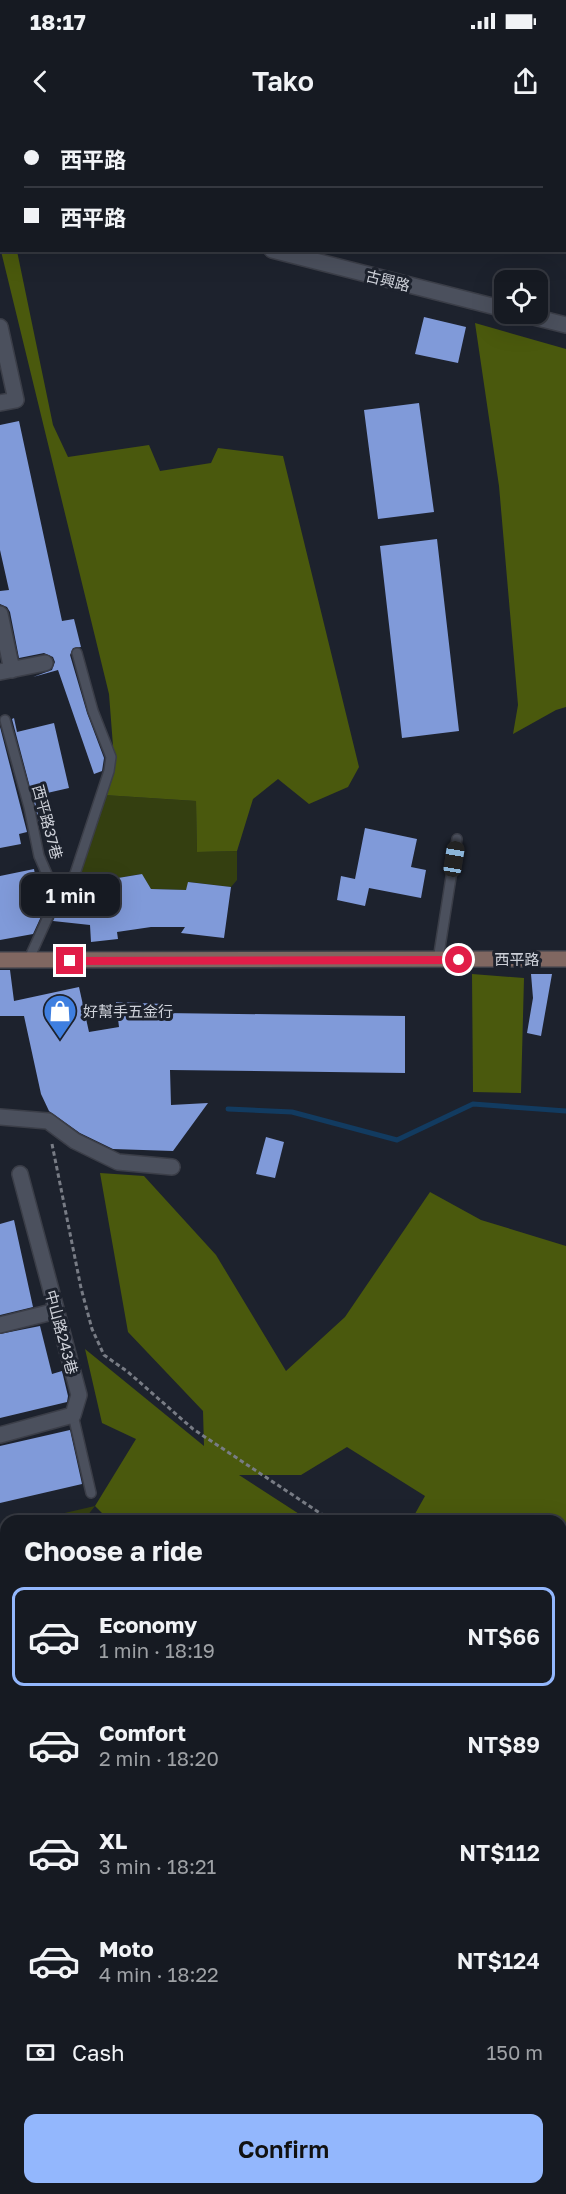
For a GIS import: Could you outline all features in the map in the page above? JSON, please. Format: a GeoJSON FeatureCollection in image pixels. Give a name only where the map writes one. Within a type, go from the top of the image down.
{"type":"FeatureCollection","features":[{"type":"Feature","properties":{"kind":"main road","name":"西平路"},"geometry":{"type":"LineString","coordinates":[[0,960],[566,959]]}},
{"type":"Feature","properties":{"kind":"street","name":"古興路"},"geometry":{"type":"LineString","coordinates":[[280,252],[494,306]]}},
{"type":"Feature","properties":{"kind":"street"},"geometry":{"type":"LineString","coordinates":[[548,320],[566,325]]}},
{"type":"Feature","properties":{"kind":"street"},"geometry":{"type":"LineString","coordinates":[[0,327],[16,400],[0,403]]}},
{"type":"Feature","properties":{"kind":"street"},"geometry":{"type":"LineString","coordinates":[[0,614],[6,671],[45,663]]}},
{"type":"Feature","properties":{"kind":"street"},"geometry":{"type":"LineString","coordinates":[[0,1117],[48,1121],[75,1141],[118,1162],[172,1167]]}},
{"type":"Feature","properties":{"kind":"street","name":"中山路243巷"},"geometry":{"type":"LineString","coordinates":[[20,1174],[79,1395],[73,1415]]}},
{"type":"Feature","properties":{"kind":"street"},"geometry":{"type":"LineString","coordinates":[[0,1325],[56,1311]]}},
{"type":"Feature","properties":{"kind":"street"},"geometry":{"type":"LineString","coordinates":[[0,1435],[73,1415]]}},
{"type":"Feature","properties":{"kind":"lane"},"geometry":{"type":"LineString","coordinates":[[28,961],[57,897],[69,892],[110,771],[111,757],[93,711],[77,653]]}},
{"type":"Feature","properties":{"kind":"lane","name":"西平路37巷"},"geometry":{"type":"LineString","coordinates":[[5,720],[29,807],[39,856],[57,897]]}},
{"type":"Feature","properties":{"kind":"lane"},"geometry":{"type":"LineString","coordinates":[[438,960],[457,839]]}},
{"type":"Feature","properties":{"kind":"lane"},"geometry":{"type":"LineString","coordinates":[[73,1415],[92,1493]]}},
{"type":"Feature","properties":{"kind":"path"},"geometry":{"type":"LineString","coordinates":[[48,1121],[81,1288],[92,1329],[104,1354],[193,1429],[323,1515]]}},
{"type":"Feature","properties":{"kind":"green space"},"geometry":{"type":"Polygon","coordinates":[[[1,252],[17,252],[53,425],[68,457],[149,445],[160,471],[211,463],[218,448],[283,456],[359,767],[348,787],[309,804],[278,779],[253,799],[237,851],[197,852],[196,801],[104,795],[113,746],[109,694],[1,252]]]}},
{"type":"Feature","properties":{"kind":"green space"},"geometry":{"type":"Polygon","coordinates":[[[475,323],[566,349],[566,707],[556,710],[513,734],[518,705],[499,486],[475,323]]]}},
{"type":"Feature","properties":{"kind":"green space"},"geometry":{"type":"Polygon","coordinates":[[[104,795],[196,801],[197,852],[237,851],[237,880],[231,887],[189,882],[186,890],[151,889],[141,874],[94,882],[69,878],[104,795]]]}},
{"type":"Feature","properties":{"kind":"green space"},"geometry":{"type":"Polygon","coordinates":[[[472,974],[524,978],[521,1093],[473,1092],[472,974]]]}},
{"type":"Feature","properties":{"kind":"green space"},"geometry":{"type":"Polygon","coordinates":[[[100,1173],[144,1176],[216,1255],[286,1371],[345,1317],[430,1192],[481,1220],[566,1246],[566,1515],[414,1515],[425,1496],[347,1447],[301,1475],[239,1475],[301,1515],[104,1515],[95,1506],[136,1439],[102,1423],[85,1349],[204,1446],[203,1411],[128,1332],[100,1173]]]}},
{"type":"Feature","properties":{"kind":"green space"},"geometry":{"type":"Polygon","coordinates":[[[95,1506],[88,1515],[56,1515],[95,1506]]]}},
{"type":"Feature","properties":{"kind":"building"},"geometry":{"type":"Polygon","coordinates":[[[424,317],[466,327],[458,363],[415,354],[424,317]]]}},
{"type":"Feature","properties":{"kind":"building"},"geometry":{"type":"Polygon","coordinates":[[[419,403],[434,512],[378,519],[364,410],[419,403]]]}},
{"type":"Feature","properties":{"kind":"building"},"geometry":{"type":"Polygon","coordinates":[[[19,421],[62,621],[74,619],[81,647],[73,648],[70,655],[87,713],[104,758],[102,771],[94,774],[58,670],[33,677],[52,670],[55,662],[53,657],[44,653],[19,658],[10,612],[7,607],[0,604],[0,591],[9,590],[0,550],[0,425],[19,421]]]}},
{"type":"Feature","properties":{"kind":"building"},"geometry":{"type":"Polygon","coordinates":[[[437,539],[459,731],[402,738],[380,546],[437,539]]]}},
{"type":"Feature","properties":{"kind":"building"},"geometry":{"type":"Polygon","coordinates":[[[14,718],[17,732],[54,723],[69,788],[34,796],[41,829],[12,719],[14,718]]]}},
{"type":"Feature","properties":{"kind":"building"},"geometry":{"type":"Polygon","coordinates":[[[0,727],[27,832],[19,834],[21,844],[0,848],[0,727]]]}},
{"type":"Feature","properties":{"kind":"building"},"geometry":{"type":"Polygon","coordinates":[[[365,828],[417,839],[411,867],[426,870],[421,898],[369,888],[365,906],[337,900],[341,876],[355,879],[365,828]]]}},
{"type":"Feature","properties":{"kind":"building"},"geometry":{"type":"Polygon","coordinates":[[[34,869],[38,892],[48,894],[50,897],[33,934],[0,940],[0,876],[34,869]]]}},
{"type":"Feature","properties":{"kind":"building"},"geometry":{"type":"Polygon","coordinates":[[[142,874],[151,889],[186,890],[188,882],[231,887],[224,938],[181,933],[185,927],[151,927],[117,932],[118,939],[91,942],[90,925],[53,921],[62,902],[73,897],[97,901],[94,882],[142,874]]]}},
{"type":"Feature","properties":{"kind":"building"},"geometry":{"type":"Polygon","coordinates":[[[0,970],[10,970],[14,1001],[79,987],[89,1032],[119,1027],[116,1002],[164,1004],[164,1013],[405,1016],[405,1073],[170,1070],[171,1105],[208,1103],[173,1151],[113,1149],[80,1133],[49,1111],[41,1094],[24,1016],[0,1016],[0,970]]]}},
{"type":"Feature","properties":{"kind":"building"},"geometry":{"type":"Polygon","coordinates":[[[531,974],[552,974],[541,1036],[527,1033],[533,998],[531,974]]]}},
{"type":"Feature","properties":{"kind":"building"},"geometry":{"type":"Polygon","coordinates":[[[266,1137],[284,1142],[275,1178],[256,1174],[266,1137]]]}},
{"type":"Feature","properties":{"kind":"building"},"geometry":{"type":"Polygon","coordinates":[[[14,1220],[33,1307],[0,1315],[0,1224],[14,1220]]]}},
{"type":"Feature","properties":{"kind":"building"},"geometry":{"type":"Polygon","coordinates":[[[40,1326],[52,1374],[62,1371],[68,1396],[67,1402],[0,1418],[0,1334],[40,1326]]]}},
{"type":"Feature","properties":{"kind":"building"},"geometry":{"type":"Polygon","coordinates":[[[70,1430],[82,1484],[0,1503],[0,1446],[70,1430]]]}},
{"type":"Feature","properties":{"kind":"waterway"},"geometry":{"type":"LineString","coordinates":[[228,1109],[292,1112],[397,1140],[473,1104],[566,1111]]}},
{"type":"Feature","properties":{"kind":"place","name":"好幫手五金行"},"geometry":{"type":"Point","coordinates":[60,1040]}},
{"type":"Feature","properties":{"kind":"route"},"geometry":{"type":"LineString","coordinates":[[70,961],[459,960]]}}]}
